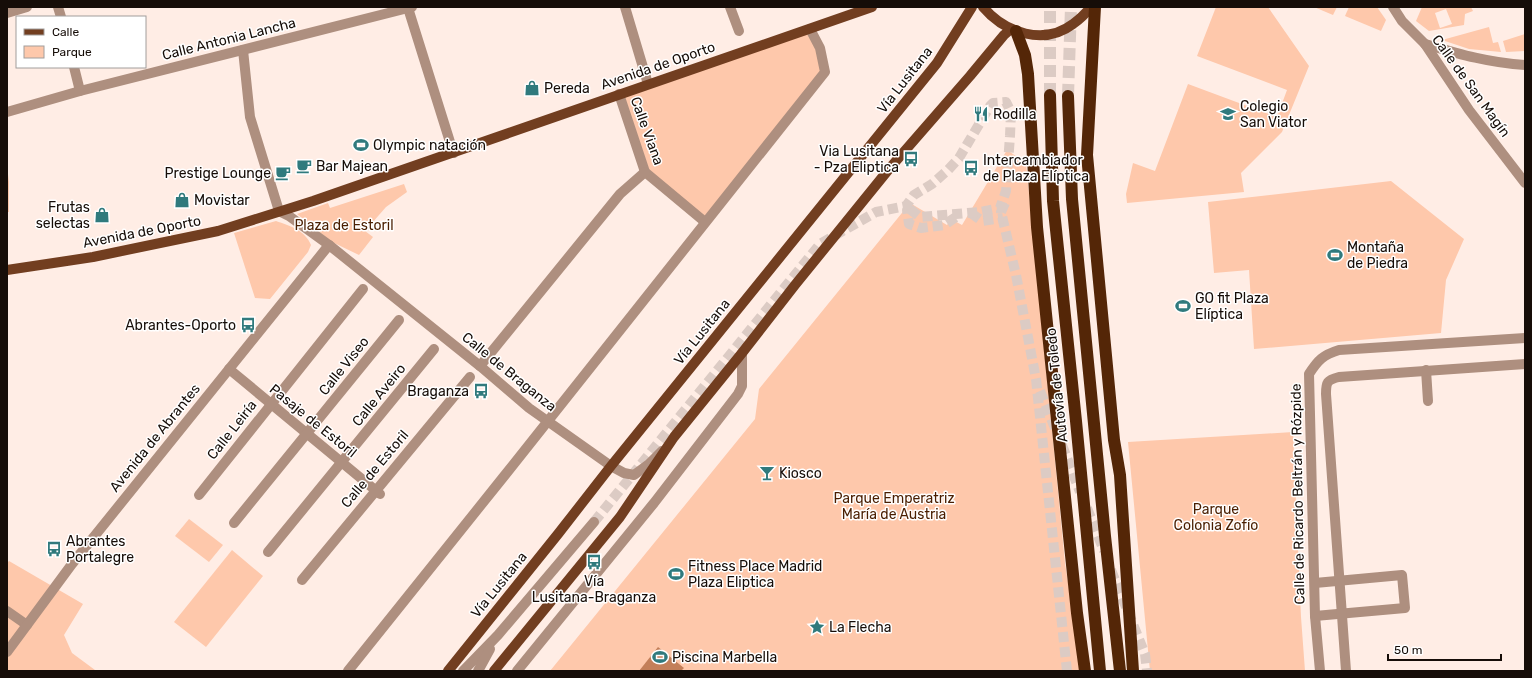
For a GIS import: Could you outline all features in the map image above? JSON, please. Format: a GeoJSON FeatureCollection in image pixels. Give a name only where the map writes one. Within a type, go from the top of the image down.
{"type":"FeatureCollection","features":[{"type":"Feature","properties":{"kind":"highway"},"geometry":{"type":"LineString","coordinates":[[1096,7],[1087,155],[1113,432],[1120,475],[1132,671]]}},
{"type":"Feature","properties":{"kind":"highway"},"geometry":{"type":"LineString","coordinates":[[1014,30],[1025,55],[1028,74],[1037,227],[1077,613],[1085,671]]}},
{"type":"Feature","properties":{"kind":"highway","name":"Autovía de Toledo"},"geometry":{"type":"LineString","coordinates":[[1050,95],[1053,201],[1077,428],[1100,671]]}},
{"type":"Feature","properties":{"kind":"highway"},"geometry":{"type":"LineString","coordinates":[[1068,96],[1073,207],[1120,671]]}},
{"type":"Feature","properties":{"kind":"main road","name":"Avenida de Oporto"},"geometry":{"type":"LineString","coordinates":[[7,270],[93,257],[210,232],[314,201],[872,7]]}},
{"type":"Feature","properties":{"kind":"main road","name":"Vía Lusitana"},"geometry":{"type":"LineString","coordinates":[[448,671],[611,466],[937,63],[972,7]]}},
{"type":"Feature","properties":{"kind":"main road"},"geometry":{"type":"LineString","coordinates":[[983,7],[994,19],[1014,30],[1024,34],[1039,35],[1056,33],[1072,25],[1091,7]]}},
{"type":"Feature","properties":{"kind":"main road"},"geometry":{"type":"LineString","coordinates":[[494,671],[620,517],[674,437],[889,169],[1004,35],[1014,30]]}},
{"type":"Feature","properties":{"kind":"street"},"geometry":{"type":"LineString","coordinates":[[7,13],[27,7]]}},
{"type":"Feature","properties":{"kind":"street"},"geometry":{"type":"LineString","coordinates":[[625,7],[648,84]]}},
{"type":"Feature","properties":{"kind":"street"},"geometry":{"type":"LineString","coordinates":[[730,7],[739,32]]}},
{"type":"Feature","properties":{"kind":"street","name":"Calle de San Magín"},"geometry":{"type":"LineString","coordinates":[[1393,7],[1402,21],[1425,44],[1469,110],[1525,183]]}},
{"type":"Feature","properties":{"kind":"street"},"geometry":{"type":"LineString","coordinates":[[410,8],[454,153]]}},
{"type":"Feature","properties":{"kind":"street","name":"Calle Antonia Lancha"},"geometry":{"type":"LineString","coordinates":[[7,112],[80,91],[410,8]]}},
{"type":"Feature","properties":{"kind":"street"},"geometry":{"type":"LineString","coordinates":[[348,671],[825,72],[820,48],[810,29]]}},
{"type":"Feature","properties":{"kind":"street"},"geometry":{"type":"LineString","coordinates":[[1425,44],[1477,59],[1506,64],[1525,65]]}},
{"type":"Feature","properties":{"kind":"street"},"geometry":{"type":"LineString","coordinates":[[243,50],[250,117],[280,211],[290,216],[330,245]]}},
{"type":"Feature","properties":{"kind":"street"},"geometry":{"type":"LineString","coordinates":[[74,68],[80,91]]}},
{"type":"Feature","properties":{"kind":"street","name":"Calle Viana"},"geometry":{"type":"LineString","coordinates":[[619,94],[645,172],[705,222]]}},
{"type":"Feature","properties":{"kind":"street"},"geometry":{"type":"LineString","coordinates":[[480,366],[620,194],[645,172]]}},
{"type":"Feature","properties":{"kind":"street","name":"Calle de Braganza"},"geometry":{"type":"LineString","coordinates":[[330,245],[480,366],[529,408],[611,466],[624,473],[634,475],[649,464],[674,437]]}},
{"type":"Feature","properties":{"kind":"street","name":"Avenida de Abrantes"},"geometry":{"type":"LineString","coordinates":[[7,652],[77,557],[330,245]]}},
{"type":"Feature","properties":{"kind":"street","name":"Calle Leiría"},"geometry":{"type":"LineString","coordinates":[[199,495],[363,289]]}},
{"type":"Feature","properties":{"kind":"street","name":"Calle Viseo"},"geometry":{"type":"LineString","coordinates":[[234,523],[399,320]]}},
{"type":"Feature","properties":{"kind":"street","name":"Calle de Ricardo Beltrán y Rózpide"},"geometry":{"type":"LineString","coordinates":[[1320,671],[1315,616],[1308,394],[1309,374],[1317,361],[1327,354],[1339,350],[1525,338]]}},
{"type":"Feature","properties":{"kind":"street","name":"Calle Aveiro"},"geometry":{"type":"LineString","coordinates":[[268,552],[434,349]]}},
{"type":"Feature","properties":{"kind":"street"},"geometry":{"type":"LineString","coordinates":[[517,671],[654,503],[738,394],[742,386],[742,353]]}},
{"type":"Feature","properties":{"kind":"street"},"geometry":{"type":"LineString","coordinates":[[1346,671],[1338,581],[1326,384],[1331,379],[1339,377],[1525,364]]}},
{"type":"Feature","properties":{"kind":"street","name":"Pasaje de Estoril"},"geometry":{"type":"LineString","coordinates":[[229,369],[378,492]]}},
{"type":"Feature","properties":{"kind":"street"},"geometry":{"type":"LineString","coordinates":[[1426,370],[1428,401]]}},
{"type":"Feature","properties":{"kind":"street","name":"Calle de Estoril"},"geometry":{"type":"LineString","coordinates":[[302,580],[378,492],[470,377]]}},
{"type":"Feature","properties":{"kind":"street"},"geometry":{"type":"LineString","coordinates":[[463,671],[498,635],[594,522]]}},
{"type":"Feature","properties":{"kind":"street"},"geometry":{"type":"LineString","coordinates":[[1315,583],[1402,575],[1405,608],[1315,616]]}},
{"type":"Feature","properties":{"kind":"street"},"geometry":{"type":"LineString","coordinates":[[7,610],[27,625]]}},
{"type":"Feature","properties":{"kind":"street"},"geometry":{"type":"LineString","coordinates":[[478,671],[498,635]]}},
{"type":"Feature","properties":{"kind":"green space"},"geometry":{"type":"Polygon","coordinates":[[[1216,7],[1268,7],[1309,66],[1282,132],[1241,173],[1244,192],[1127,203],[1126,194],[1133,163],[1155,171],[1188,84],[1277,117],[1287,90],[1197,56],[1216,7]]]}},
{"type":"Feature","properties":{"kind":"green space"},"geometry":{"type":"Polygon","coordinates":[[[1314,7],[1337,7],[1333,15],[1314,7]]]}},
{"type":"Feature","properties":{"kind":"green space"},"geometry":{"type":"Polygon","coordinates":[[[1349,7],[1377,7],[1386,20],[1381,31],[1345,16],[1349,7]]]}},
{"type":"Feature","properties":{"kind":"green space"},"geometry":{"type":"Polygon","coordinates":[[[1422,7],[1471,7],[1473,11],[1465,14],[1464,25],[1429,31],[1416,21],[1422,7]],[[1446,9],[1435,13],[1440,28],[1452,24],[1446,9]]]}},
{"type":"Feature","properties":{"kind":"green space"},"geometry":{"type":"Polygon","coordinates":[[[1489,27],[1493,43],[1498,42],[1501,52],[1469,49],[1442,40],[1489,27]]]}},
{"type":"Feature","properties":{"kind":"green space"},"geometry":{"type":"Polygon","coordinates":[[[810,29],[825,72],[705,222],[645,172],[619,94],[810,29]]]}},
{"type":"Feature","properties":{"kind":"green space"},"geometry":{"type":"Polygon","coordinates":[[[1525,34],[1525,51],[1506,52],[1503,41],[1525,34]]]}},
{"type":"Feature","properties":{"kind":"green space","name":"Parque Emperatriz María de Austria"},"geometry":{"type":"Polygon","coordinates":[[[1007,150],[1026,163],[1065,563],[1082,671],[550,671],[755,419],[759,389],[910,203],[947,225],[951,219],[962,225],[1007,150]]]}},
{"type":"Feature","properties":{"kind":"green space"},"geometry":{"type":"Polygon","coordinates":[[[7,166],[9,182],[9,212],[7,212],[7,166]]]}},
{"type":"Feature","properties":{"kind":"green space","name":"Montaña de Piedra"},"geometry":{"type":"Polygon","coordinates":[[[1391,181],[1464,239],[1446,280],[1441,333],[1254,349],[1249,270],[1214,273],[1208,202],[1391,181]]]}},
{"type":"Feature","properties":{"kind":"green space","name":"Plaza de Estoril"},"geometry":{"type":"Polygon","coordinates":[[[404,184],[407,192],[386,207],[365,231],[373,237],[359,255],[330,241],[297,214],[328,203],[330,208],[404,184]]]}},
{"type":"Feature","properties":{"kind":"green space"},"geometry":{"type":"Polygon","coordinates":[[[276,221],[301,232],[311,245],[308,252],[270,299],[255,298],[234,233],[276,221]]]}},
{"type":"Feature","properties":{"kind":"green space","name":"Parque Colonia Zofío"},"geometry":{"type":"Polygon","coordinates":[[[1293,432],[1301,617],[1305,671],[1150,671],[1128,442],[1293,432]]]}},
{"type":"Feature","properties":{"kind":"green space"},"geometry":{"type":"Polygon","coordinates":[[[189,519],[223,545],[209,562],[175,536],[189,519]]]}},
{"type":"Feature","properties":{"kind":"green space"},"geometry":{"type":"Polygon","coordinates":[[[232,550],[263,576],[206,647],[174,622],[232,550]]]}},
{"type":"Feature","properties":{"kind":"green space"},"geometry":{"type":"Polygon","coordinates":[[[9,561],[83,604],[64,635],[72,653],[95,671],[7,671],[7,563],[9,561]]]}},
{"type":"Feature","properties":{"kind":"shaded area","name":"Piscina Marbella"},"geometry":{"type":"Polygon","coordinates":[[[658,647],[684,668],[681,671],[639,671],[658,647]]]}},
{"type":"Feature","properties":{"kind":"tunnel"},"geometry":{"type":"LineString","coordinates":[[1050,7],[1050,95]]}},
{"type":"Feature","properties":{"kind":"tunnel"},"geometry":{"type":"LineString","coordinates":[[1068,96],[1071,7]]}},
{"type":"Feature","properties":{"kind":"tunnel"},"geometry":{"type":"LineString","coordinates":[[594,522],[820,244],[876,212],[906,206],[914,195],[932,184],[959,158],[990,106],[993,103],[1006,102],[1011,112],[1010,136],[1006,191],[1000,208],[980,212],[920,217],[906,206]]}},
{"type":"Feature","properties":{"kind":"tunnel"},"geometry":{"type":"LineString","coordinates":[[1005,203],[1001,212],[1016,275],[1036,379],[1067,671]]}},
{"type":"Feature","properties":{"kind":"tunnel"},"geometry":{"type":"LineString","coordinates":[[911,205],[907,210],[909,224],[921,228],[944,225],[959,215]]}},
{"type":"Feature","properties":{"kind":"tunnel"},"geometry":{"type":"LineString","coordinates":[[971,213],[982,221],[1003,218]]}},
{"type":"Feature","properties":{"kind":"tunnel"},"geometry":{"type":"LineString","coordinates":[[1040,391],[1055,428]]}},
{"type":"Feature","properties":{"kind":"tunnel"},"geometry":{"type":"LineString","coordinates":[[1062,445],[1080,492]]}},
{"type":"Feature","properties":{"kind":"tunnel"},"geometry":{"type":"LineString","coordinates":[[1087,508],[1104,551]]}},
{"type":"Feature","properties":{"kind":"tunnel"},"geometry":{"type":"LineString","coordinates":[[1111,570],[1145,654],[1147,671]]}},
{"type":"Feature","properties":{"kind":"place","name":"Pereda"},"geometry":{"type":"Point","coordinates":[532,88]}},
{"type":"Feature","properties":{"kind":"place","name":"Rodilla"},"geometry":{"type":"Point","coordinates":[981,114]}},
{"type":"Feature","properties":{"kind":"place","name":"Colegio San Viator"},"geometry":{"type":"Point","coordinates":[1228,114]}},
{"type":"Feature","properties":{"kind":"place","name":"Olympic natación"},"geometry":{"type":"Point","coordinates":[361,145]}},
{"type":"Feature","properties":{"kind":"place","name":"Via Lusitana - Pza Eliptica"},"geometry":{"type":"Point","coordinates":[911,159]}},
{"type":"Feature","properties":{"kind":"place","name":"Bar Majean"},"geometry":{"type":"Point","coordinates":[304,166]}},
{"type":"Feature","properties":{"kind":"place","name":"Intercambiador de Plaza Elíptica"},"geometry":{"type":"Point","coordinates":[971,168]}},
{"type":"Feature","properties":{"kind":"place","name":"Prestige Lounge"},"geometry":{"type":"Point","coordinates":[283,173]}},
{"type":"Feature","properties":{"kind":"place","name":"Movistar"},"geometry":{"type":"Point","coordinates":[182,200]}},
{"type":"Feature","properties":{"kind":"place","name":"Frutas selectas"},"geometry":{"type":"Point","coordinates":[102,215]}},
{"type":"Feature","properties":{"kind":"place","name":"Montaña de Piedra"},"geometry":{"type":"Point","coordinates":[1335,255]}},
{"type":"Feature","properties":{"kind":"place","name":"GO fit Plaza Elíptica"},"geometry":{"type":"Point","coordinates":[1183,306]}},
{"type":"Feature","properties":{"kind":"place","name":"Abrantes-Oporto"},"geometry":{"type":"Point","coordinates":[248,325]}},
{"type":"Feature","properties":{"kind":"place","name":"Braganza"},"geometry":{"type":"Point","coordinates":[481,391]}},
{"type":"Feature","properties":{"kind":"place","name":"Kiosco"},"geometry":{"type":"Point","coordinates":[767,473]}},
{"type":"Feature","properties":{"kind":"place","name":"Abrantes Portalegre"},"geometry":{"type":"Point","coordinates":[54,549]}},
{"type":"Feature","properties":{"kind":"place","name":"Vía Lusitana-Braganza"},"geometry":{"type":"Point","coordinates":[594,562]}},
{"type":"Feature","properties":{"kind":"place","name":"Fitness Place Madrid Plaza Eliptica"},"geometry":{"type":"Point","coordinates":[676,574]}},
{"type":"Feature","properties":{"kind":"place","name":"La Flecha"},"geometry":{"type":"Point","coordinates":[817,627]}},
{"type":"Feature","properties":{"kind":"place","name":"Piscina Marbella"},"geometry":{"type":"Point","coordinates":[660,657]}}]}
